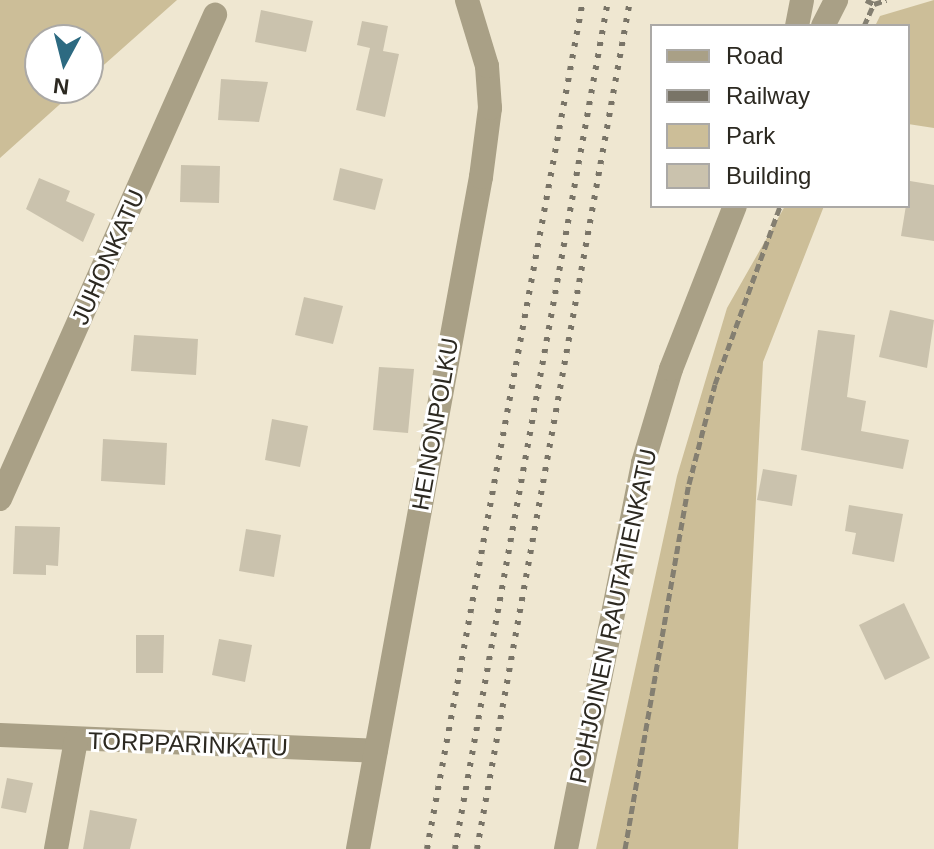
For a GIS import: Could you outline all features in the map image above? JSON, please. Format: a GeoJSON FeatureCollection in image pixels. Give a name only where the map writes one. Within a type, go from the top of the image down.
{"type":"FeatureCollection","features":[{"type":"Feature","properties":{"kind":"street","name":"HEINONPOLKU"},"geometry":{"type":"LineString","coordinates":[[358,849],[481,177],[490,108],[487,66],[467,0]]}},
{"type":"Feature","properties":{"kind":"street"},"geometry":{"type":"LineString","coordinates":[[797,24],[802,0]]}},
{"type":"Feature","properties":{"kind":"street"},"geometry":{"type":"LineString","coordinates":[[824,24],[836,0]]}},
{"type":"Feature","properties":{"kind":"street","name":"JUHONKATU"},"geometry":{"type":"LineString","coordinates":[[0,499],[215,15]]}},
{"type":"Feature","properties":{"kind":"street","name":"POHJOINEN RAUTATIENKATU"},"geometry":{"type":"LineString","coordinates":[[566,849],[643,463],[676,354],[734,208]]}},
{"type":"Feature","properties":{"kind":"street","name":"TORPPARINKATU"},"geometry":{"type":"LineString","coordinates":[[0,735],[376,751]]}},
{"type":"Feature","properties":{"kind":"street"},"geometry":{"type":"LineString","coordinates":[[56,849],[76,740]]}},
{"type":"Feature","properties":{"kind":"path"},"geometry":{"type":"LineString","coordinates":[[866,0],[874,4],[886,0]]}},
{"type":"Feature","properties":{"kind":"path"},"geometry":{"type":"LineString","coordinates":[[865,24],[874,4]]}},
{"type":"Feature","properties":{"kind":"path"},"geometry":{"type":"LineString","coordinates":[[625,849],[689,484],[715,384],[779,208]]}},
{"type":"Feature","properties":{"kind":"green space"},"geometry":{"type":"Polygon","coordinates":[[[0,0],[177,0],[104,65],[104,24],[24,24],[24,104],[60,104],[0,158],[0,0]]]}},
{"type":"Feature","properties":{"kind":"green space"},"geometry":{"type":"Polygon","coordinates":[[[934,0],[934,128],[910,124],[910,24],[876,24],[880,16],[934,0]]]}},
{"type":"Feature","properties":{"kind":"green space"},"geometry":{"type":"Polygon","coordinates":[[[784,208],[823,208],[763,362],[738,849],[596,849],[677,476],[727,308],[784,208]]]}},
{"type":"Feature","properties":{"kind":"building"},"geometry":{"type":"Polygon","coordinates":[[[261,10],[313,21],[306,52],[255,42],[261,10]]]}},
{"type":"Feature","properties":{"kind":"building"},"geometry":{"type":"Polygon","coordinates":[[[362,21],[388,26],[383,51],[399,54],[385,117],[356,110],[370,48],[357,45],[362,21]]]}},
{"type":"Feature","properties":{"kind":"building"},"geometry":{"type":"Polygon","coordinates":[[[221,79],[268,82],[259,122],[218,120],[221,79]]]}},
{"type":"Feature","properties":{"kind":"building"},"geometry":{"type":"Polygon","coordinates":[[[181,165],[220,166],[219,203],[180,202],[181,165]]]}},
{"type":"Feature","properties":{"kind":"building"},"geometry":{"type":"Polygon","coordinates":[[[340,168],[383,179],[375,210],[333,200],[340,168]]]}},
{"type":"Feature","properties":{"kind":"building"},"geometry":{"type":"Polygon","coordinates":[[[39,178],[70,191],[66,201],[95,214],[83,242],[26,209],[39,178]]]}},
{"type":"Feature","properties":{"kind":"building"},"geometry":{"type":"Polygon","coordinates":[[[910,181],[934,185],[934,241],[901,236],[906,208],[910,208],[910,181]]]}},
{"type":"Feature","properties":{"kind":"building"},"geometry":{"type":"Polygon","coordinates":[[[304,297],[343,306],[333,344],[295,335],[304,297]]]}},
{"type":"Feature","properties":{"kind":"building"},"geometry":{"type":"Polygon","coordinates":[[[890,310],[934,320],[927,368],[879,357],[890,310]]]}},
{"type":"Feature","properties":{"kind":"building"},"geometry":{"type":"Polygon","coordinates":[[[818,330],[855,335],[847,397],[866,401],[861,431],[909,440],[903,469],[801,450],[818,330]]]}},
{"type":"Feature","properties":{"kind":"building"},"geometry":{"type":"Polygon","coordinates":[[[134,335],[198,339],[196,375],[131,371],[134,335]]]}},
{"type":"Feature","properties":{"kind":"building"},"geometry":{"type":"Polygon","coordinates":[[[379,367],[414,369],[408,433],[373,430],[379,367]]]}},
{"type":"Feature","properties":{"kind":"building"},"geometry":{"type":"Polygon","coordinates":[[[272,419],[308,426],[300,467],[265,460],[272,419]]]}},
{"type":"Feature","properties":{"kind":"building"},"geometry":{"type":"Polygon","coordinates":[[[103,439],[167,443],[165,485],[101,481],[103,439]]]}},
{"type":"Feature","properties":{"kind":"building"},"geometry":{"type":"Polygon","coordinates":[[[763,469],[797,475],[792,506],[757,500],[763,469]]]}},
{"type":"Feature","properties":{"kind":"building"},"geometry":{"type":"Polygon","coordinates":[[[849,505],[903,514],[894,562],[852,554],[856,533],[845,531],[849,505]]]}},
{"type":"Feature","properties":{"kind":"building"},"geometry":{"type":"Polygon","coordinates":[[[15,526],[60,527],[58,566],[46,565],[46,575],[13,574],[15,526]]]}},
{"type":"Feature","properties":{"kind":"building"},"geometry":{"type":"Polygon","coordinates":[[[246,529],[281,535],[274,577],[239,571],[246,529]]]}},
{"type":"Feature","properties":{"kind":"building"},"geometry":{"type":"Polygon","coordinates":[[[904,603],[930,658],[885,680],[859,625],[904,603]]]}},
{"type":"Feature","properties":{"kind":"building"},"geometry":{"type":"Polygon","coordinates":[[[136,635],[164,635],[163,673],[136,673],[136,635]]]}},
{"type":"Feature","properties":{"kind":"building"},"geometry":{"type":"Polygon","coordinates":[[[219,639],[252,645],[245,682],[212,675],[219,639]]]}},
{"type":"Feature","properties":{"kind":"building"},"geometry":{"type":"Polygon","coordinates":[[[7,778],[33,783],[26,813],[1,808],[7,778]]]}},
{"type":"Feature","properties":{"kind":"building"},"geometry":{"type":"Polygon","coordinates":[[[90,810],[137,819],[130,849],[83,849],[90,810]]]}},
{"type":"Feature","properties":{"kind":"railway"},"geometry":{"type":"LineString","coordinates":[[427,849],[583,0]]}},
{"type":"Feature","properties":{"kind":"railway"},"geometry":{"type":"LineString","coordinates":[[455,849],[608,0]]}},
{"type":"Feature","properties":{"kind":"railway"},"geometry":{"type":"LineString","coordinates":[[477,849],[630,0]]}}]}
